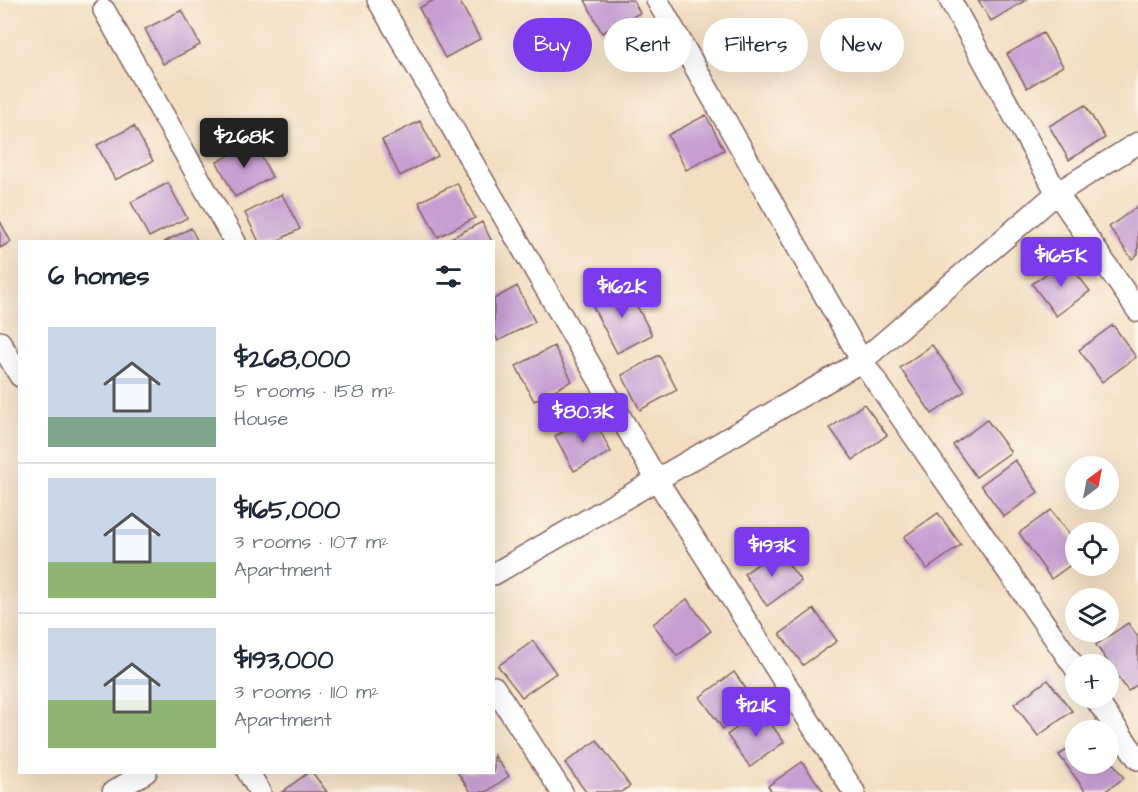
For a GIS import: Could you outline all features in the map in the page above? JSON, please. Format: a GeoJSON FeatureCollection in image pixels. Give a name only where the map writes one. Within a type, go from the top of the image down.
{"type":"FeatureCollection","features":[{"type":"Feature","properties":{"kind":"street"},"geometry":{"type":"LineString","coordinates":[[378,0],[657,480],[854,792]]}},
{"type":"Feature","properties":{"kind":"street"},"geometry":{"type":"LineString","coordinates":[[657,0],[862,361],[1066,654]]}},
{"type":"Feature","properties":{"kind":"street"},"geometry":{"type":"LineString","coordinates":[[950,0],[1057,193],[1138,311]]}},
{"type":"Feature","properties":{"kind":"street"},"geometry":{"type":"LineString","coordinates":[[104,10],[234,240]]}},
{"type":"Feature","properties":{"kind":"street"},"geometry":{"type":"LineString","coordinates":[[495,573],[862,361],[1057,193],[1138,143]]}},
{"type":"Feature","properties":{"kind":"street"},"geometry":{"type":"LineString","coordinates":[[0,342],[18,373]]}},
{"type":"Feature","properties":{"kind":"street"},"geometry":{"type":"LineString","coordinates":[[495,689],[562,792]]}},
{"type":"Feature","properties":{"kind":"street"},"geometry":{"type":"LineString","coordinates":[[1102,708],[1138,759]]}},
{"type":"Feature","properties":{"kind":"street"},"geometry":{"type":"LineString","coordinates":[[113,792],[143,774]]}},
{"type":"Feature","properties":{"kind":"street"},"geometry":{"type":"LineString","coordinates":[[249,774],[260,792]]}},
{"type":"Feature","properties":{"kind":"building"},"geometry":{"type":"Polygon","coordinates":[[[434,0],[459,0],[480,39],[445,58],[419,8],[434,0]]]}},
{"type":"Feature","properties":{"kind":"building"},"geometry":{"type":"Polygon","coordinates":[[[585,0],[633,0],[640,13],[630,18],[604,18],[604,32],[602,33],[585,0]]]}},
{"type":"Feature","properties":{"kind":"building"},"geometry":{"type":"Polygon","coordinates":[[[978,0],[1026,0],[991,21],[978,0]]]}},
{"type":"Feature","properties":{"kind":"building"},"geometry":{"type":"Polygon","coordinates":[[[182,10],[200,45],[163,64],[145,29],[182,10]]]}},
{"type":"Feature","properties":{"kind":"building"},"geometry":{"type":"Polygon","coordinates":[[[1043,33],[1063,66],[1027,88],[1007,54],[1043,33]]]}},
{"type":"Feature","properties":{"kind":"building"},"geometry":{"type":"Polygon","coordinates":[[[1085,105],[1105,138],[1069,160],[1049,126],[1085,105]]]}},
{"type":"Feature","properties":{"kind":"building"},"geometry":{"type":"Polygon","coordinates":[[[706,115],[724,150],[686,170],[668,135],[706,115]]]}},
{"type":"Feature","properties":{"kind":"building"},"geometry":{"type":"Polygon","coordinates":[[[420,121],[438,156],[400,176],[382,140],[420,121]]]}},
{"type":"Feature","properties":{"kind":"building"},"geometry":{"type":"Polygon","coordinates":[[[134,126],[153,161],[115,180],[97,145],[134,126]]]}},
{"type":"Feature","properties":{"kind":"building"},"geometry":{"type":"Polygon","coordinates":[[[254,142],[272,177],[235,197],[217,162],[254,142]]]}},
{"type":"Feature","properties":{"kind":"building"},"geometry":{"type":"Polygon","coordinates":[[[168,183],[187,218],[149,237],[131,202],[168,183]]]}},
{"type":"Feature","properties":{"kind":"building"},"geometry":{"type":"Polygon","coordinates":[[[457,183],[475,218],[438,237],[419,202],[457,183]]]}},
{"type":"Feature","properties":{"kind":"building"},"geometry":{"type":"Polygon","coordinates":[[[282,194],[300,229],[279,240],[258,240],[245,213],[282,194]]]}},
{"type":"Feature","properties":{"kind":"building"},"geometry":{"type":"Polygon","coordinates":[[[1138,206],[1138,254],[1132,259],[1109,227],[1138,206]]]}},
{"type":"Feature","properties":{"kind":"building"},"geometry":{"type":"Polygon","coordinates":[[[0,221],[11,242],[0,248],[0,221]]]}},
{"type":"Feature","properties":{"kind":"building"},"geometry":{"type":"Polygon","coordinates":[[[482,222],[491,240],[447,240],[482,222]]]}},
{"type":"Feature","properties":{"kind":"building"},"geometry":{"type":"Polygon","coordinates":[[[191,228],[197,240],[168,240],[191,228]]]}},
{"type":"Feature","properties":{"kind":"building"},"geometry":{"type":"Polygon","coordinates":[[[1066,260],[1090,291],[1056,316],[1032,284],[1066,260]]]}},
{"type":"Feature","properties":{"kind":"building"},"geometry":{"type":"Polygon","coordinates":[[[626,285],[652,335],[617,353],[591,303],[626,285]]]}},
{"type":"Feature","properties":{"kind":"building"},"geometry":{"type":"Polygon","coordinates":[[[517,286],[535,322],[498,341],[495,335],[495,298],[517,286]]]}},
{"type":"Feature","properties":{"kind":"building"},"geometry":{"type":"Polygon","coordinates":[[[1113,325],[1136,357],[1102,382],[1079,350],[1113,325]]]}},
{"type":"Feature","properties":{"kind":"building"},"geometry":{"type":"Polygon","coordinates":[[[932,345],[965,391],[932,414],[900,368],[932,345]]]}},
{"type":"Feature","properties":{"kind":"building"},"geometry":{"type":"Polygon","coordinates":[[[554,346],[572,381],[534,401],[516,366],[554,346]]]}},
{"type":"Feature","properties":{"kind":"building"},"geometry":{"type":"Polygon","coordinates":[[[659,355],[677,390],[640,410],[622,375],[659,355]]]}},
{"type":"Feature","properties":{"kind":"building"},"geometry":{"type":"Polygon","coordinates":[[[864,404],[887,435],[853,460],[830,428],[864,404]]]}},
{"type":"Feature","properties":{"kind":"building"},"geometry":{"type":"Polygon","coordinates":[[[593,417],[611,452],[574,471],[555,436],[593,417]]]}},
{"type":"Feature","properties":{"kind":"building"},"geometry":{"type":"Polygon","coordinates":[[[987,420],[1011,452],[976,477],[953,445],[987,420]]]}},
{"type":"Feature","properties":{"kind":"building"},"geometry":{"type":"Polygon","coordinates":[[[1015,460],[1038,492],[1004,517],[981,485],[1015,460]]]}},
{"type":"Feature","properties":{"kind":"building"},"geometry":{"type":"Polygon","coordinates":[[[1051,510],[1065,529],[1065,569],[1051,579],[1019,533],[1051,510]]]}},
{"type":"Feature","properties":{"kind":"building"},"geometry":{"type":"Polygon","coordinates":[[[938,513],[961,545],[927,569],[904,537],[938,513]]]}},
{"type":"Feature","properties":{"kind":"building"},"geometry":{"type":"Polygon","coordinates":[[[778,550],[801,581],[767,606],[744,574],[778,550]]]}},
{"type":"Feature","properties":{"kind":"building"},"geometry":{"type":"Polygon","coordinates":[[[687,599],[711,631],[677,656],[653,624],[687,599]]]}},
{"type":"Feature","properties":{"kind":"building"},"geometry":{"type":"Polygon","coordinates":[[[814,609],[837,641],[803,665],[780,634],[814,609]]]}},
{"type":"Feature","properties":{"kind":"building"},"geometry":{"type":"Polygon","coordinates":[[[1128,623],[1138,637],[1138,684],[1128,691],[1119,678],[1119,654],[1102,654],[1096,645],[1100,642],[1119,642],[1119,629],[1128,623]]]}},
{"type":"Feature","properties":{"kind":"building"},"geometry":{"type":"Polygon","coordinates":[[[533,641],[556,673],[522,697],[498,666],[533,641]]]}},
{"type":"Feature","properties":{"kind":"building"},"geometry":{"type":"Polygon","coordinates":[[[734,672],[757,704],[723,729],[700,697],[734,672]]]}},
{"type":"Feature","properties":{"kind":"building"},"geometry":{"type":"Polygon","coordinates":[[[1048,680],[1065,702],[1065,708],[1070,708],[1072,711],[1038,736],[1014,704],[1048,680]]]}},
{"type":"Feature","properties":{"kind":"building"},"geometry":{"type":"Polygon","coordinates":[[[761,710],[784,742],[750,767],[727,735],[761,710]]]}},
{"type":"Feature","properties":{"kind":"building"},"geometry":{"type":"Polygon","coordinates":[[[597,740],[630,786],[621,792],[586,792],[565,763],[597,740]]]}},
{"type":"Feature","properties":{"kind":"building"},"geometry":{"type":"Polygon","coordinates":[[[1065,751],[1065,763],[1059,755],[1065,751]]]}},
{"type":"Feature","properties":{"kind":"building"},"geometry":{"type":"Polygon","coordinates":[[[495,756],[509,776],[486,792],[471,792],[458,774],[495,774],[495,756]]]}},
{"type":"Feature","properties":{"kind":"building"},"geometry":{"type":"Polygon","coordinates":[[[802,762],[824,792],[772,792],[768,786],[802,762]]]}},
{"type":"Feature","properties":{"kind":"building"},"geometry":{"type":"Polygon","coordinates":[[[1119,771],[1124,778],[1104,792],[1086,792],[1073,774],[1119,774],[1119,771]]]}},
{"type":"Feature","properties":{"kind":"building"},"geometry":{"type":"Polygon","coordinates":[[[306,774],[314,774],[327,792],[282,792],[306,774]]]}}]}
